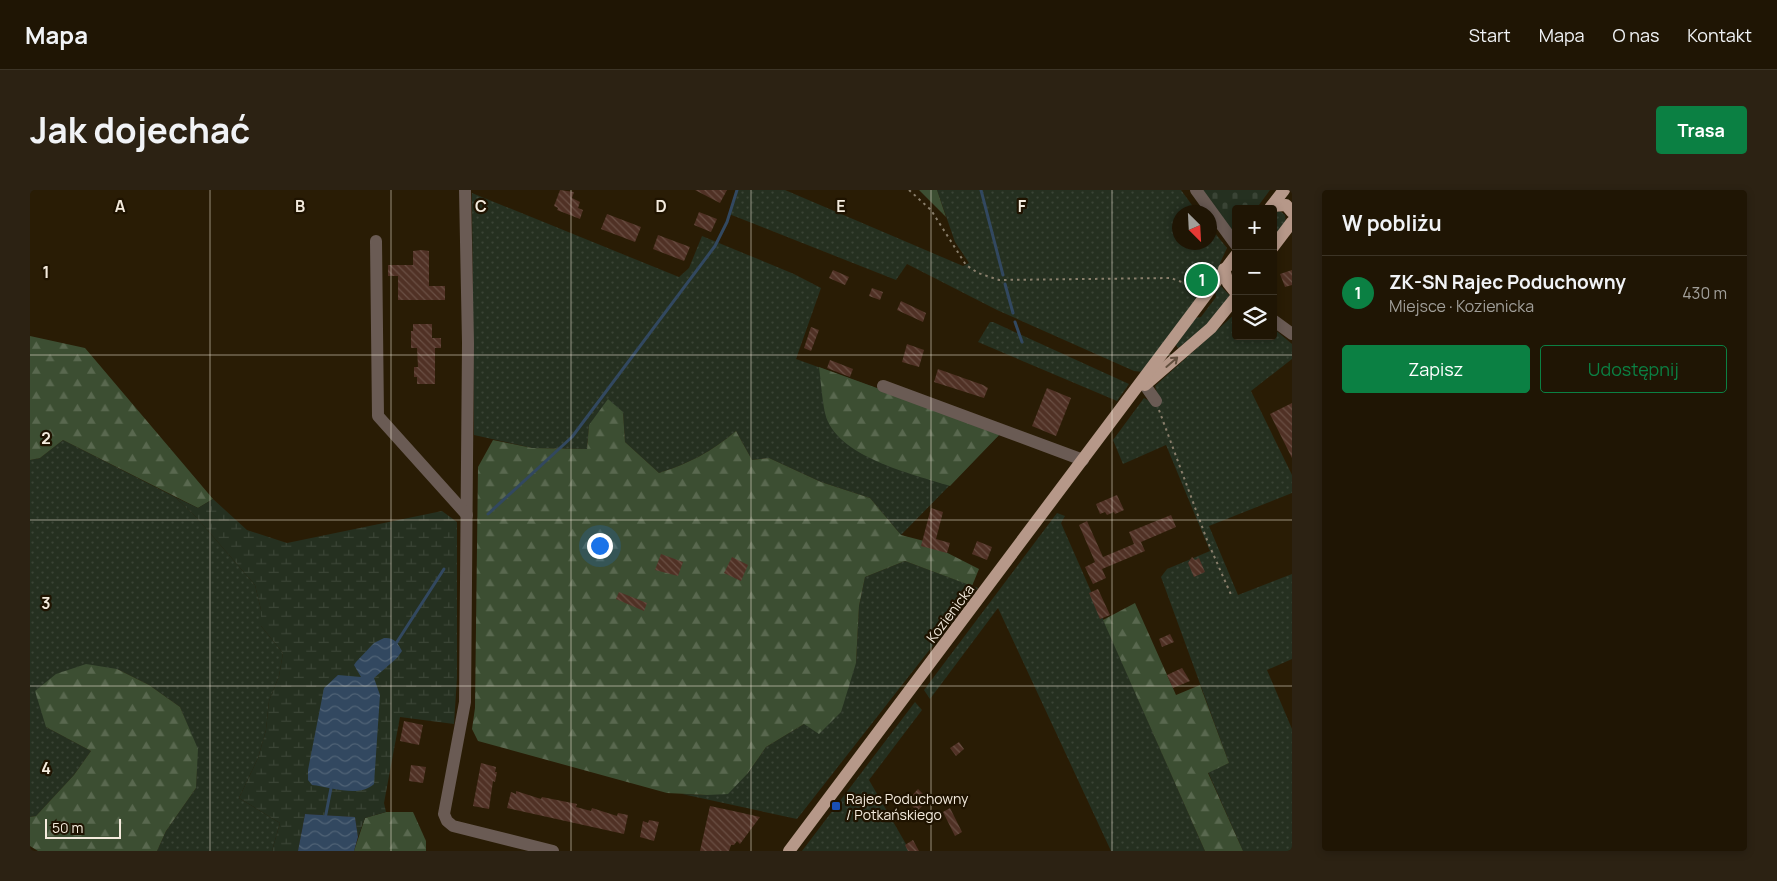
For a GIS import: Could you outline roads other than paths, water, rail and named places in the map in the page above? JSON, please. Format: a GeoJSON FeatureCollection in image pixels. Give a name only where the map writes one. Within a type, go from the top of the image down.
{"type":"FeatureCollection","features":[{"type":"Feature","properties":{"kind":"main road"},"geometry":{"type":"LineString","coordinates":[[1273,205],[1284,190]]}},
{"type":"Feature","properties":{"kind":"main road"},"geometry":{"type":"LineString","coordinates":[[1277,207],[1286,205],[1292,212]]}},
{"type":"Feature","properties":{"kind":"main road"},"geometry":{"type":"LineString","coordinates":[[1277,242],[1292,222]]}},
{"type":"Feature","properties":{"kind":"main road","name":"Kozienicka"},"geometry":{"type":"LineString","coordinates":[[1144,383],[1232,260]]}},
{"type":"Feature","properties":{"kind":"main road"},"geometry":{"type":"LineString","coordinates":[[1224,269],[1232,285]]}},
{"type":"Feature","properties":{"kind":"main road","name":"Kozienicka"},"geometry":{"type":"LineString","coordinates":[[789,851],[1134,392],[1211,328],[1232,302]]}},
{"type":"Feature","properties":{"kind":"street"},"geometry":{"type":"LineString","coordinates":[[465,190],[468,343],[465,702],[444,814],[447,821],[453,826],[553,851]]}},
{"type":"Feature","properties":{"kind":"street"},"geometry":{"type":"LineString","coordinates":[[1196,190],[1232,239]]}},
{"type":"Feature","properties":{"kind":"street"},"geometry":{"type":"LineString","coordinates":[[376,241],[378,416],[467,515]]}},
{"type":"Feature","properties":{"kind":"street"},"geometry":{"type":"LineString","coordinates":[[1277,323],[1292,334]]}},
{"type":"Feature","properties":{"kind":"street"},"geometry":{"type":"LineString","coordinates":[[1144,383],[1156,401]]}},
{"type":"Feature","properties":{"kind":"street"},"geometry":{"type":"LineString","coordinates":[[883,386],[1083,460]]}},
{"type":"Feature","properties":{"kind":"water"},"geometry":{"type":"Polygon","coordinates":[[[384,638],[390,638],[395,641],[402,651],[397,658],[374,678],[380,695],[374,784],[368,788],[353,791],[312,785],[308,780],[308,770],[324,688],[338,675],[361,677],[354,665],[374,643],[384,638]]]}},
{"type":"Feature","properties":{"kind":"water"},"geometry":{"type":"Polygon","coordinates":[[[305,814],[355,817],[358,837],[354,851],[298,851],[305,814]]]}},
{"type":"Feature","properties":{"kind":"waterway"},"geometry":{"type":"LineString","coordinates":[[488,514],[572,437],[715,246],[727,222],[737,190]]}},
{"type":"Feature","properties":{"kind":"waterway"},"geometry":{"type":"LineString","coordinates":[[981,190],[1003,275]]}},
{"type":"Feature","properties":{"kind":"waterway"},"geometry":{"type":"LineString","coordinates":[[1005,284],[1013,313]]}},
{"type":"Feature","properties":{"kind":"waterway"},"geometry":{"type":"LineString","coordinates":[[1015,322],[1022,342]]}},
{"type":"Feature","properties":{"kind":"waterway"},"geometry":{"type":"LineString","coordinates":[[395,645],[444,569]]}},
{"type":"Feature","properties":{"kind":"waterway"},"geometry":{"type":"LineString","coordinates":[[325,819],[332,783]]}},
{"type":"Feature","properties":{"kind":"place","name":"ZK-SN Rajec Poduchowny"},"geometry":{"type":"Point","coordinates":[1202,280]}},
{"type":"Feature","properties":{"kind":"place","name":"Rajec Poduchowny / Potkańskiego"},"geometry":{"type":"Point","coordinates":[836,806]}}]}
